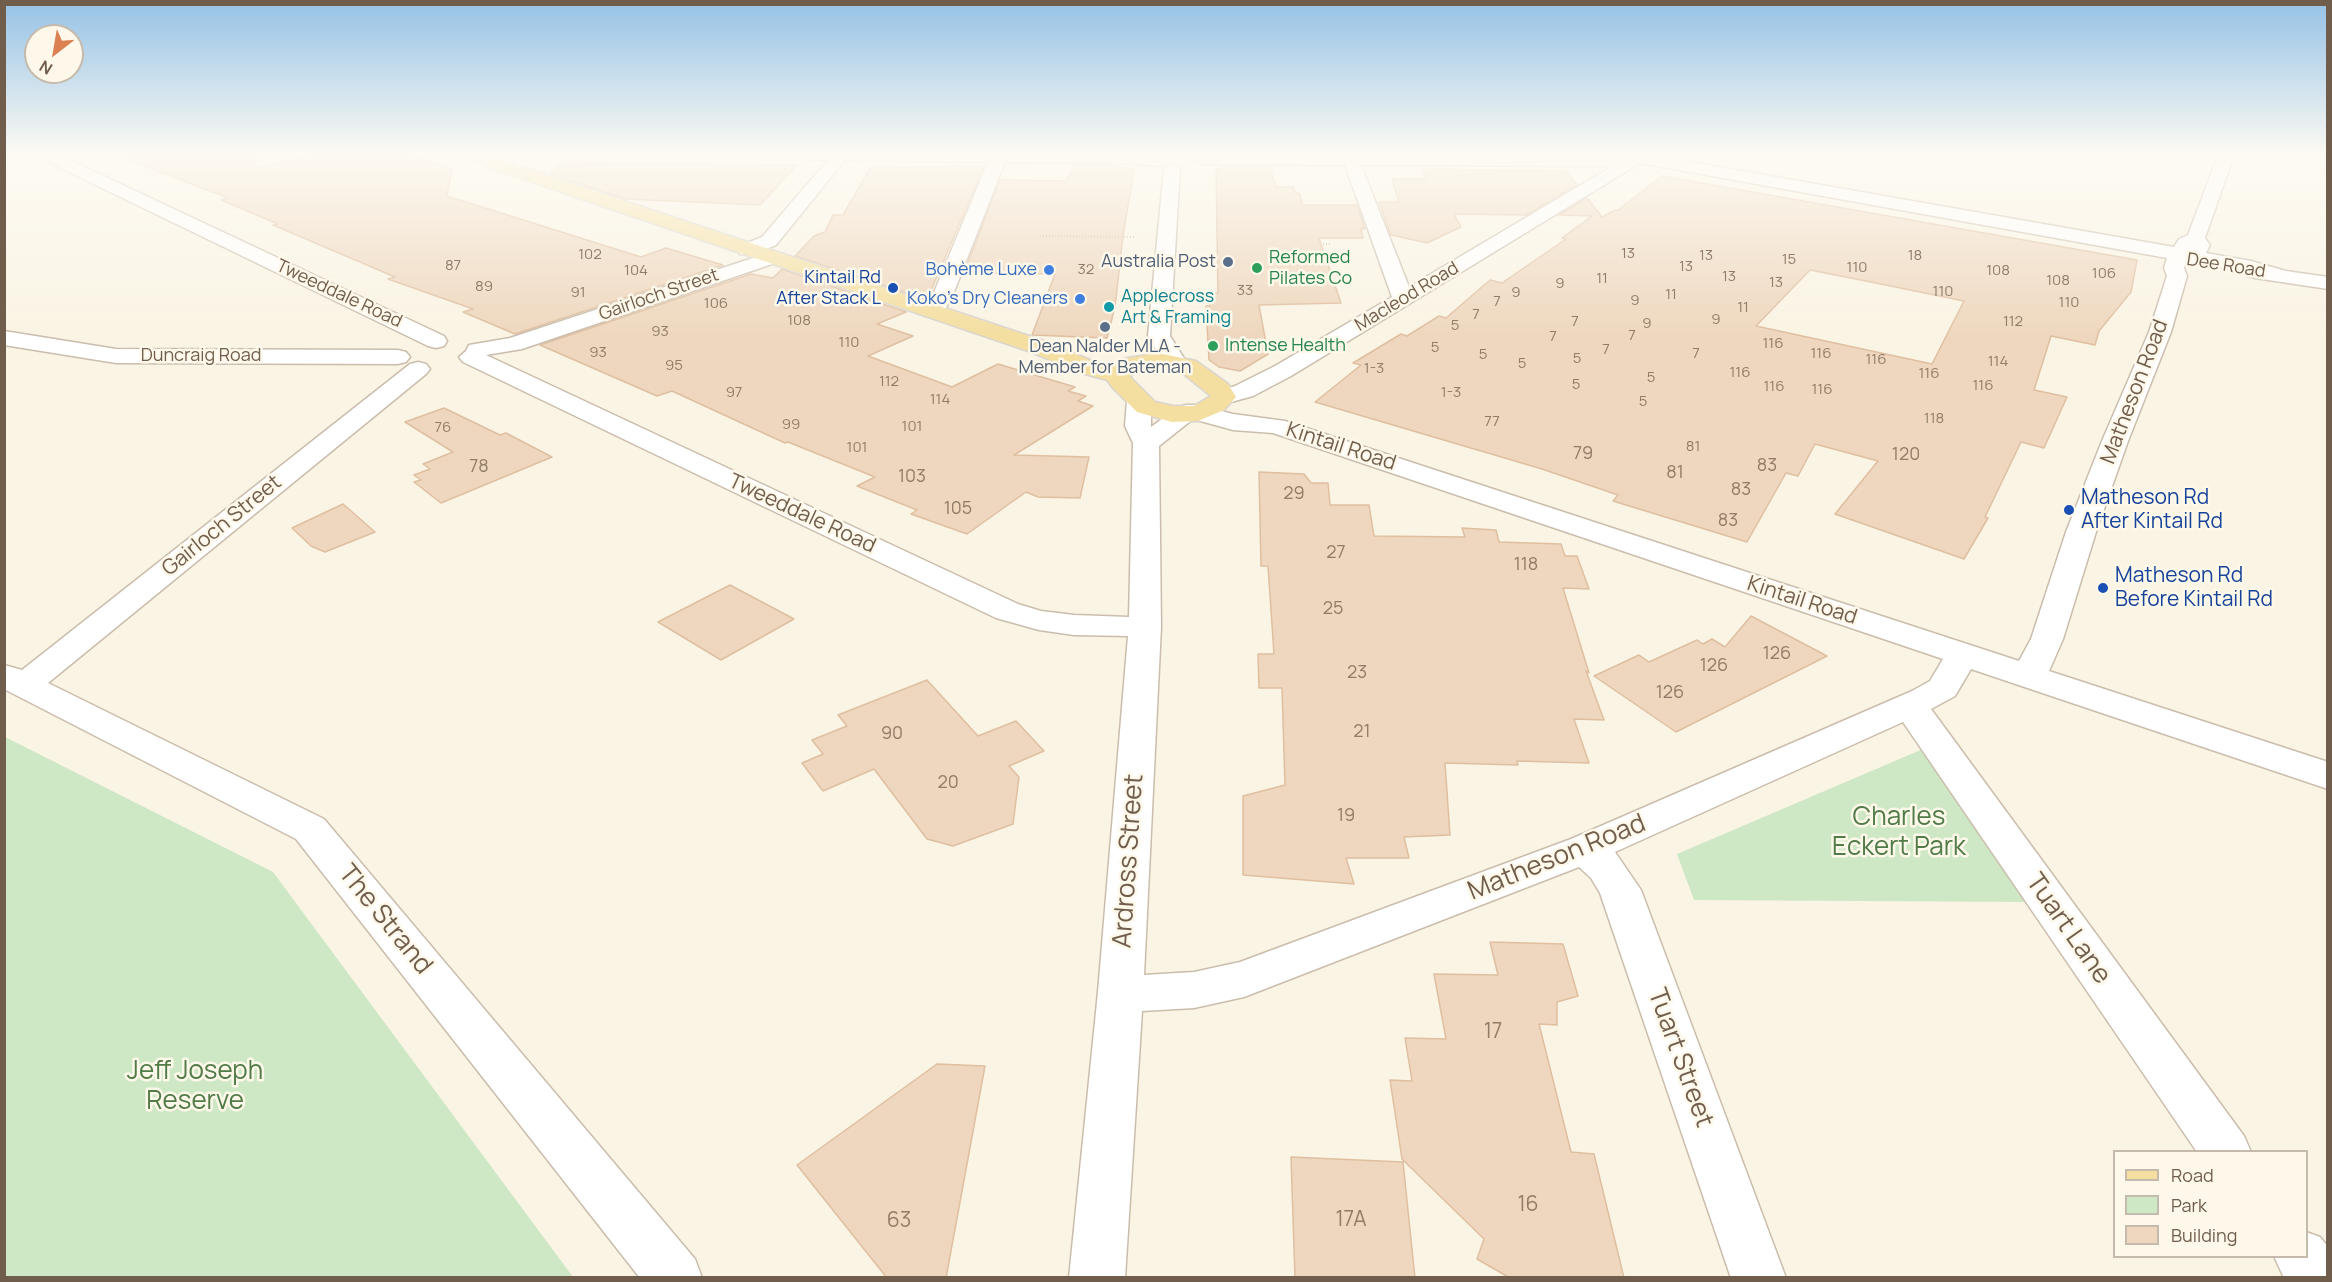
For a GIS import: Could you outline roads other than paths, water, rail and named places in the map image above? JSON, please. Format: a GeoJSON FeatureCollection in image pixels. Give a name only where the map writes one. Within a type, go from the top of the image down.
{"type":"FeatureCollection","features":[{"type":"Feature","properties":{"kind":"main road"},"geometry":{"type":"LineString","coordinates":[[642,215],[1039,347],[1089,368],[1129,367],[1158,360],[1188,366],[1218,394],[1192,413],[1172,414],[1158,411],[1138,401],[1129,367]]}},
{"type":"Feature","properties":{"kind":"street","name":"Tweeddale Road"},"geometry":{"type":"LineString","coordinates":[[171,215],[436,341],[471,342],[476,345],[443,361]]}},
{"type":"Feature","properties":{"kind":"street"},"geometry":{"type":"LineString","coordinates":[[747,250],[769,241],[793,215]]}},
{"type":"Feature","properties":{"kind":"street"},"geometry":{"type":"LineString","coordinates":[[933,311],[942,297],[975,215]]}},
{"type":"Feature","properties":{"kind":"street"},"geometry":{"type":"LineString","coordinates":[[1162,215],[1159,336],[1175,363]]}},
{"type":"Feature","properties":{"kind":"street"},"geometry":{"type":"LineString","coordinates":[[1372,215],[1403,299]]}},
{"type":"Feature","properties":{"kind":"street","name":"Macleod Road"},"geometry":{"type":"LineString","coordinates":[[1218,394],[1245,391],[1283,371],[1543,215]]}},
{"type":"Feature","properties":{"kind":"street","name":"Dee Road"},"geometry":{"type":"LineString","coordinates":[[1950,215],[2328,283]]}},
{"type":"Feature","properties":{"kind":"street","name":"Matheson Road"},"geometry":{"type":"LineString","coordinates":[[2029,676],[2047,639],[2081,532],[2115,441],[2160,332],[2203,215]]}},
{"type":"Feature","properties":{"kind":"street","name":"Gairloch Street"},"geometry":{"type":"LineString","coordinates":[[15,679],[443,361],[514,344],[771,258]]}},
{"type":"Feature","properties":{"kind":"street","name":"Duncraig Road"},"geometry":{"type":"LineString","coordinates":[[4,338],[116,356],[443,361]]}},
{"type":"Feature","properties":{"kind":"street"},"geometry":{"type":"LineString","coordinates":[[1129,367],[1161,339]]}},
{"type":"Feature","properties":{"kind":"street"},"geometry":{"type":"LineString","coordinates":[[436,341],[412,348],[443,361]]}},
{"type":"Feature","properties":{"kind":"street","name":"Tweeddale Road"},"geometry":{"type":"LineString","coordinates":[[443,361],[1007,611],[1039,621],[1074,625],[1145,627]]}},
{"type":"Feature","properties":{"kind":"street","name":"Kintail Road"},"geometry":{"type":"LineString","coordinates":[[1218,394],[1276,426],[2328,776]]}},
{"type":"Feature","properties":{"kind":"street","name":"Ardross Street"},"geometry":{"type":"LineString","coordinates":[[1097,1278],[1120,992],[1145,627],[1146,443],[1138,426],[1138,401]]}},
{"type":"Feature","properties":{"kind":"street"},"geometry":{"type":"LineString","coordinates":[[1146,443],[1192,413]]}},
{"type":"Feature","properties":{"kind":"street","name":"Kintail Road"},"geometry":{"type":"LineString","coordinates":[[1192,413],[1233,422],[1276,426]]}},
{"type":"Feature","properties":{"kind":"street","name":"Matheson Road"},"geometry":{"type":"LineString","coordinates":[[1120,992],[1194,990],[1244,979],[1585,849],[1910,706],[1943,688],[1963,654]]}},
{"type":"Feature","properties":{"kind":"street","name":"The Strand"},"geometry":{"type":"LineString","coordinates":[[15,679],[310,829],[675,1278]]}},
{"type":"Feature","properties":{"kind":"street","name":"Tuart Lane"},"geometry":{"type":"LineString","coordinates":[[1910,706],[2225,1150]]}},
{"type":"Feature","properties":{"kind":"street","name":"Tuart Street"},"geometry":{"type":"LineString","coordinates":[[1585,849],[1605,867],[1620,890],[1759,1278]]}},
{"type":"Feature","properties":{"kind":"street"},"geometry":{"type":"LineString","coordinates":[[2302,1258],[2316,1278]]}},
{"type":"Feature","properties":{"kind":"place","name":"Australia Post"},"geometry":{"type":"Point","coordinates":[1228,262]}},
{"type":"Feature","properties":{"kind":"place","name":"Reformed Pilates Co"},"geometry":{"type":"Point","coordinates":[1257,268]}},
{"type":"Feature","properties":{"kind":"place","name":"Bohème Luxe"},"geometry":{"type":"Point","coordinates":[1049,270]}},
{"type":"Feature","properties":{"kind":"place","name":"Kintail Rd After Stack L"},"geometry":{"type":"Point","coordinates":[893,288]}},
{"type":"Feature","properties":{"kind":"place","name":"Koko’s Dry Cleaners"},"geometry":{"type":"Point","coordinates":[1080,299]}},
{"type":"Feature","properties":{"kind":"place","name":"Applecross Art & Framing"},"geometry":{"type":"Point","coordinates":[1109,307]}},
{"type":"Feature","properties":{"kind":"place","name":"Dean Nalder MLA - Member for Bateman"},"geometry":{"type":"Point","coordinates":[1105,327]}},
{"type":"Feature","properties":{"kind":"place","name":"Intense Health"},"geometry":{"type":"Point","coordinates":[1213,346]}},
{"type":"Feature","properties":{"kind":"place","name":"Matheson Rd After Kintail Rd"},"geometry":{"type":"Point","coordinates":[2069,510]}},
{"type":"Feature","properties":{"kind":"place","name":"Matheson Rd Before Kintail Rd"},"geometry":{"type":"Point","coordinates":[2103,588]}},
{"type":"Feature","properties":{"kind":"park label","name":"Charles Eckert Park"},"geometry":{"type":"Point","coordinates":[1899,833]}},
{"type":"Feature","properties":{"kind":"park label","name":"Jeff Joseph Reserve"},"geometry":{"type":"Point","coordinates":[195,1087]}}]}
